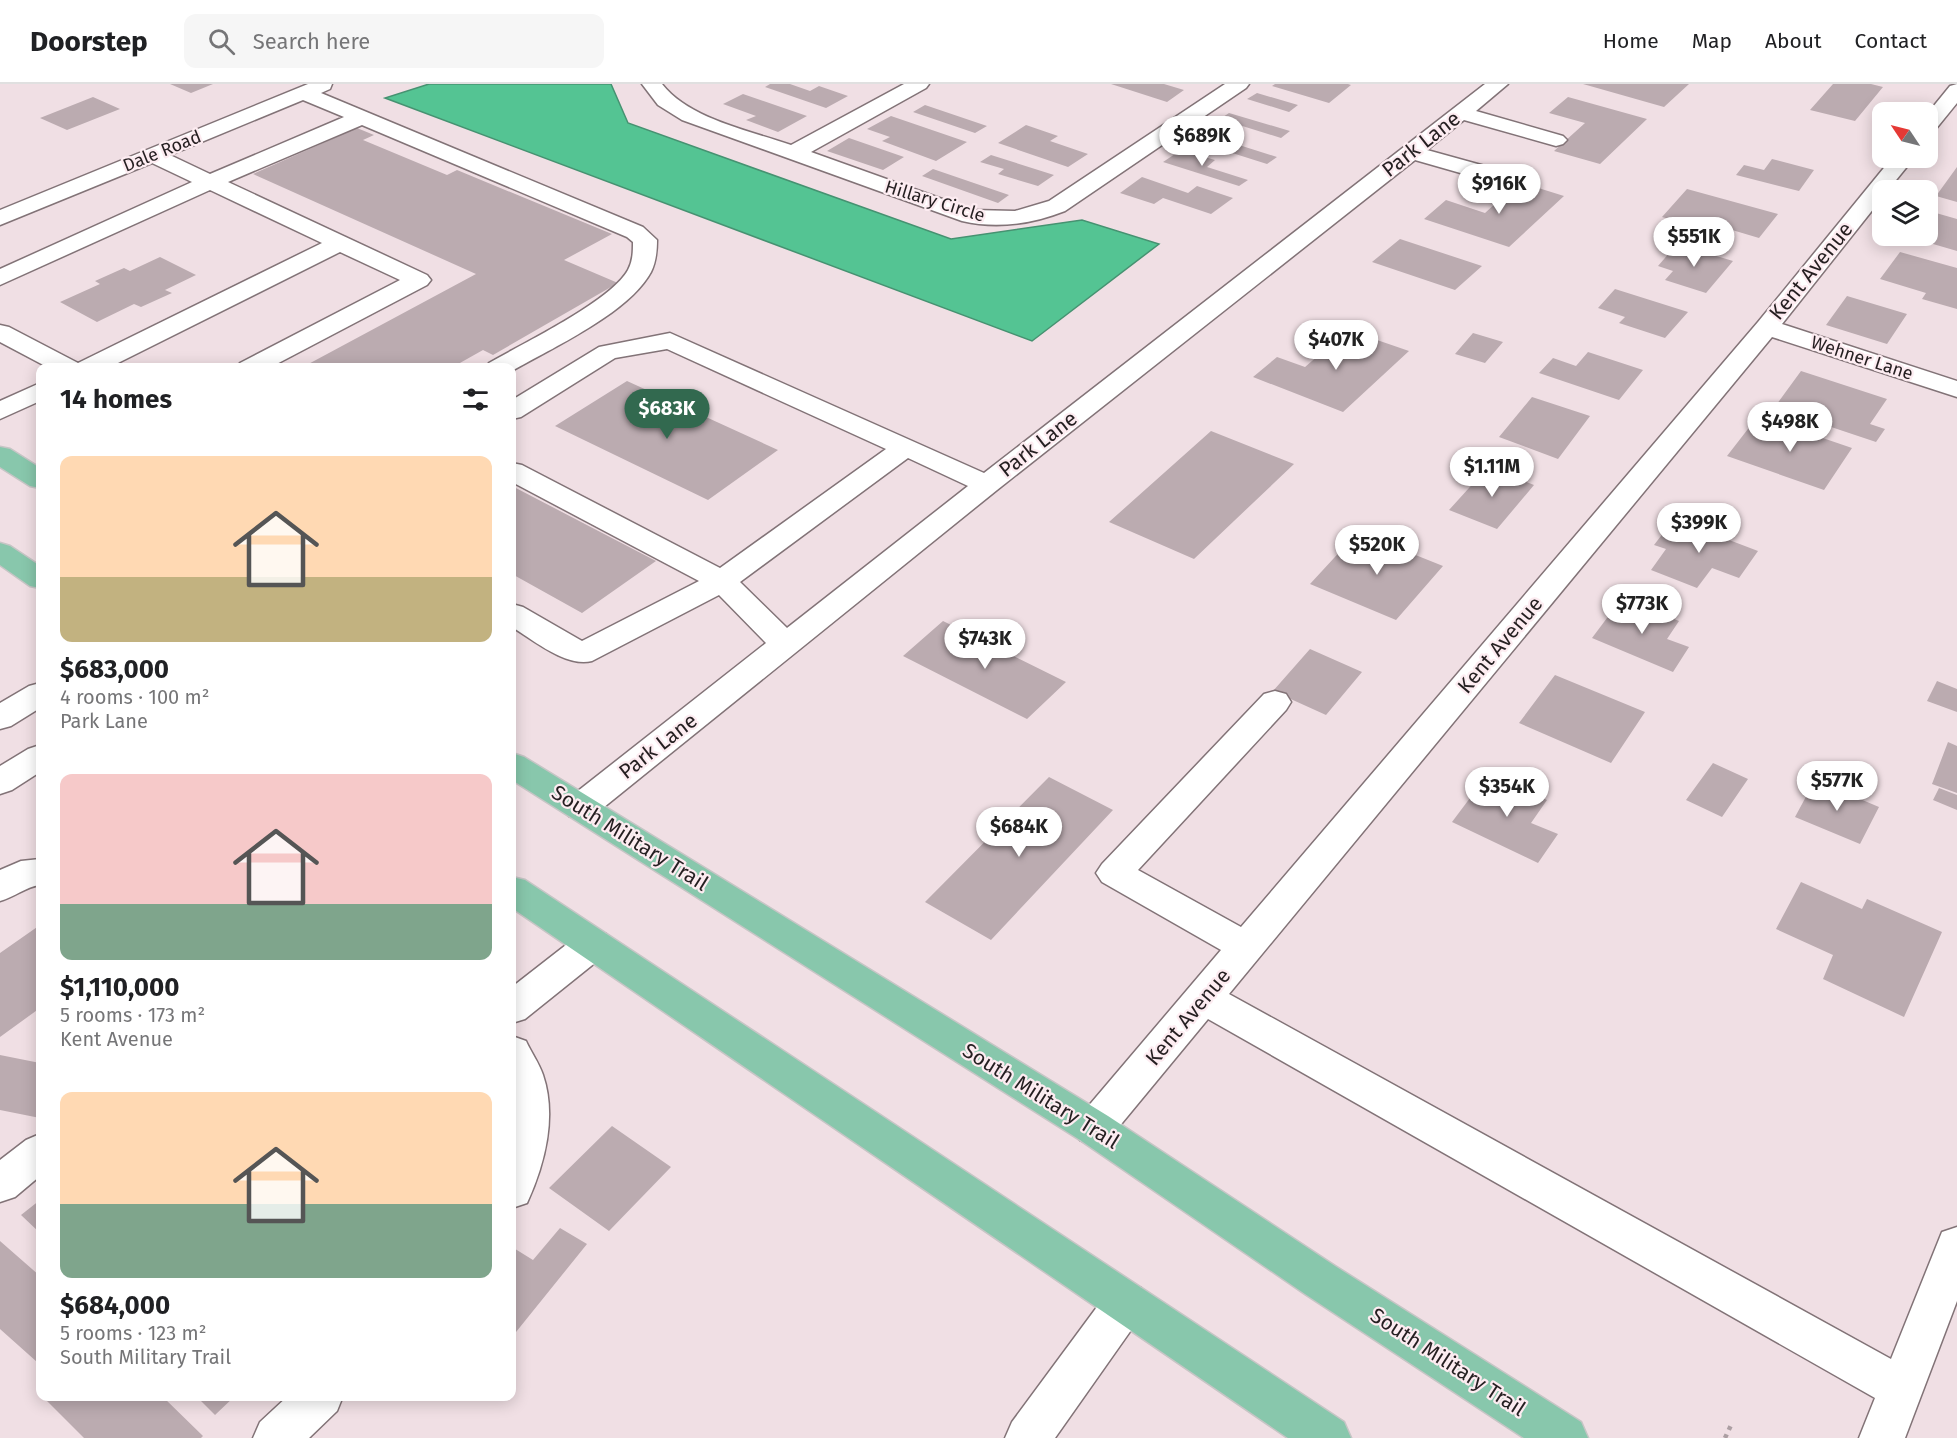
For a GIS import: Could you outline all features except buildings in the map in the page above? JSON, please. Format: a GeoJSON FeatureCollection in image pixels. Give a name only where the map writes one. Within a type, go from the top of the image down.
{"type":"FeatureCollection","features":[{"type":"Feature","properties":{"kind":"main road"},"geometry":{"type":"LineString","coordinates":[[0,455],[36,478]]}},
{"type":"Feature","properties":{"kind":"main road"},"geometry":{"type":"LineString","coordinates":[[0,552],[36,576]]}},
{"type":"Feature","properties":{"kind":"main road","name":"South Military Trail"},"geometry":{"type":"LineString","coordinates":[[516,767],[1094,1128],[1558,1436]]}},
{"type":"Feature","properties":{"kind":"main road"},"geometry":{"type":"LineString","coordinates":[[516,893],[1328,1438]]}},
{"type":"Feature","properties":{"kind":"street","name":"Dale Road"},"geometry":{"type":"LineString","coordinates":[[0,219],[325,84]]}},
{"type":"Feature","properties":{"kind":"street","name":"Hillary Circle"},"geometry":{"type":"LineString","coordinates":[[652,84],[665,101],[689,116],[970,216],[993,219],[1016,219],[1038,214],[1057,206],[1239,84]]}},
{"type":"Feature","properties":{"kind":"street"},"geometry":{"type":"LineString","coordinates":[[793,153],[919,84]]}},
{"type":"Feature","properties":{"kind":"street","name":"Park Lane"},"geometry":{"type":"LineString","coordinates":[[581,807],[987,483],[1498,84]]}},
{"type":"Feature","properties":{"kind":"street"},"geometry":{"type":"LineString","coordinates":[[1938,114],[1957,90]]}},
{"type":"Feature","properties":{"kind":"street"},"geometry":{"type":"LineString","coordinates":[[303,93],[635,232],[645,240],[646,254],[638,274],[621,294],[506,363]]}},
{"type":"Feature","properties":{"kind":"street"},"geometry":{"type":"LineString","coordinates":[[1461,113],[1556,140]]}},
{"type":"Feature","properties":{"kind":"street"},"geometry":{"type":"LineString","coordinates":[[0,278],[210,182],[362,117]]}},
{"type":"Feature","properties":{"kind":"street"},"geometry":{"type":"LineString","coordinates":[[1412,152],[1514,181]]}},
{"type":"Feature","properties":{"kind":"street"},"geometry":{"type":"LineString","coordinates":[[152,155],[419,280],[259,363]]}},
{"type":"Feature","properties":{"kind":"street","name":"Kent Avenue"},"geometry":{"type":"LineString","coordinates":[[1094,1128],[1767,327],[1895,168]]}},
{"type":"Feature","properties":{"kind":"street"},"geometry":{"type":"LineString","coordinates":[[97,363],[340,243]]}},
{"type":"Feature","properties":{"kind":"street","name":"Wehner Lane"},"geometry":{"type":"LineString","coordinates":[[1767,327],[1957,389]]}},
{"type":"Feature","properties":{"kind":"street"},"geometry":{"type":"LineString","coordinates":[[0,332],[59,363]]}},
{"type":"Feature","properties":{"kind":"street"},"geometry":{"type":"LineString","coordinates":[[516,409],[608,352],[670,341],[987,483]]}},
{"type":"Feature","properties":{"kind":"street"},"geometry":{"type":"LineString","coordinates":[[0,411],[36,393]]}},
{"type":"Feature","properties":{"kind":"street"},"geometry":{"type":"LineString","coordinates":[[516,616],[581,654],[722,580],[906,447]]}},
{"type":"Feature","properties":{"kind":"street"},"geometry":{"type":"LineString","coordinates":[[516,473],[722,580],[786,645]]}},
{"type":"Feature","properties":{"kind":"street"},"geometry":{"type":"LineString","coordinates":[[0,718],[36,696]]}},
{"type":"Feature","properties":{"kind":"street"},"geometry":{"type":"LineString","coordinates":[[1246,947],[1114,873],[1275,702]]}},
{"type":"Feature","properties":{"kind":"street"},"geometry":{"type":"LineString","coordinates":[[0,782],[36,760]]}},
{"type":"Feature","properties":{"kind":"street"},"geometry":{"type":"LineString","coordinates":[[0,888],[21,874],[36,872]]}},
{"type":"Feature","properties":{"kind":"street"},"geometry":{"type":"LineString","coordinates":[[516,1005],[593,944]]}},
{"type":"Feature","properties":{"kind":"street"},"geometry":{"type":"LineString","coordinates":[[1204,998],[1901,1389]]}},
{"type":"Feature","properties":{"kind":"street"},"geometry":{"type":"LineString","coordinates":[[516,1060],[524,1076],[528,1111],[525,1149],[516,1178]]}},
{"type":"Feature","properties":{"kind":"street"},"geometry":{"type":"LineString","coordinates":[[0,1184],[36,1155]]}},
{"type":"Feature","properties":{"kind":"street"},"geometry":{"type":"LineString","coordinates":[[1882,1438],[1957,1246]]}},
{"type":"Feature","properties":{"kind":"street"},"geometry":{"type":"LineString","coordinates":[[1028,1438],[1126,1302]]}},
{"type":"Feature","properties":{"kind":"street"},"geometry":{"type":"LineString","coordinates":[[276,1438],[316,1401]]}},
{"type":"Feature","properties":{"kind":"path"},"geometry":{"type":"LineString","coordinates":[[1725,1438],[1732,1423]]}},
{"type":"Feature","properties":{"kind":"shaded area"},"geometry":{"type":"Polygon","coordinates":[[[429,84],[611,84],[628,123],[951,239],[1082,220],[1159,244],[1032,341],[385,98],[429,84]]]}}]}
